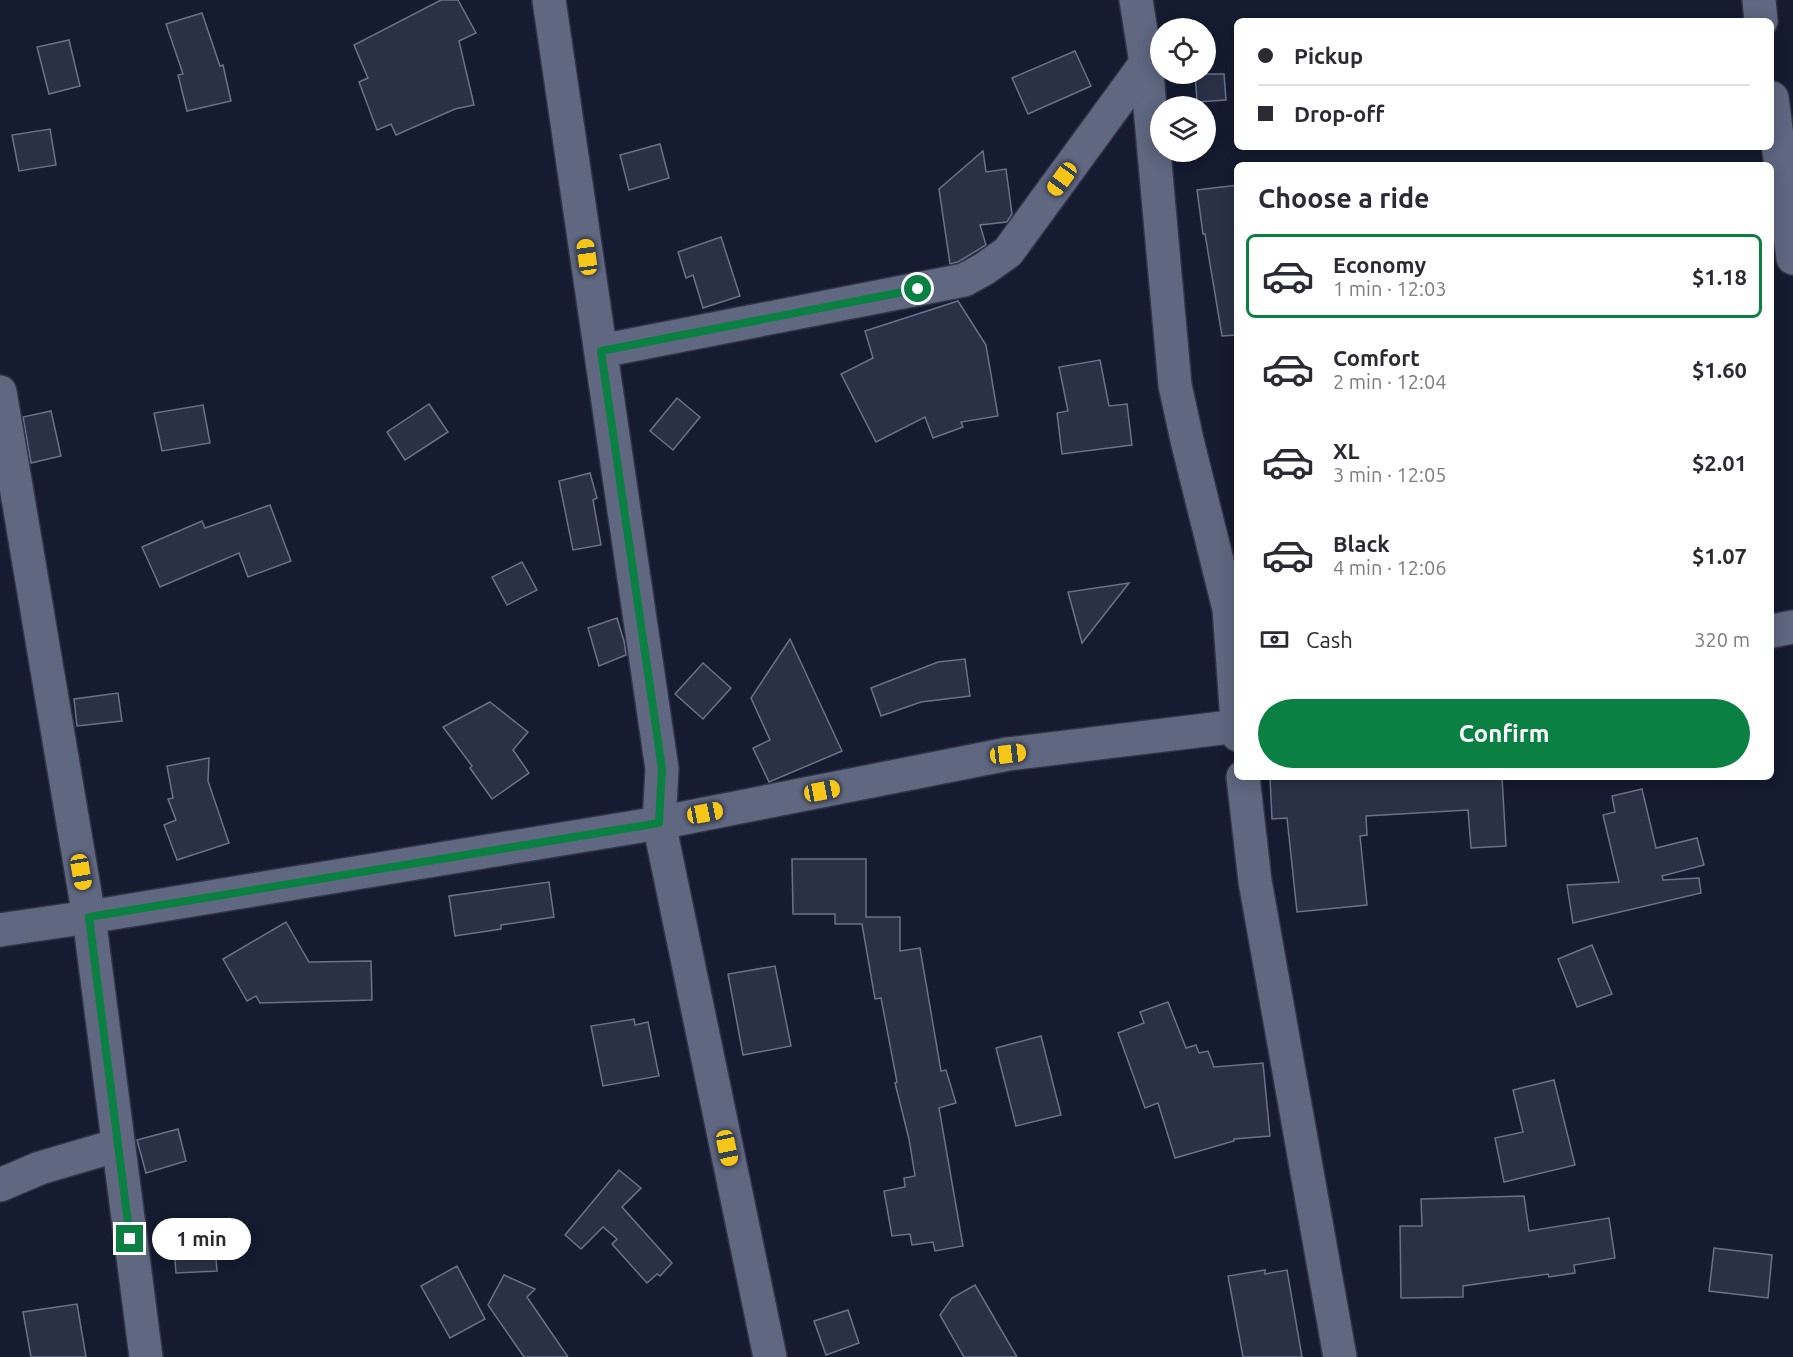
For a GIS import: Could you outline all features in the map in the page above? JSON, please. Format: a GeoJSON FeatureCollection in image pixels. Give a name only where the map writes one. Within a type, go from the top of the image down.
{"type":"FeatureCollection","features":[{"type":"Feature","properties":{"kind":"street"},"geometry":{"type":"LineString","coordinates":[[549,0],[662,769],[659,823],[770,1357]]}},
{"type":"Feature","properties":{"kind":"street"},"geometry":{"type":"LineString","coordinates":[[1136,0],[1146,63],[1176,385],[1187,440],[1229,609],[1234,684]]}},
{"type":"Feature","properties":{"kind":"street"},"geometry":{"type":"LineString","coordinates":[[1758,0],[1761,18]]}},
{"type":"Feature","properties":{"kind":"street"},"geometry":{"type":"LineString","coordinates":[[601,351],[964,280],[984,270],[1008,252],[1146,63]]}},
{"type":"Feature","properties":{"kind":"street"},"geometry":{"type":"LineString","coordinates":[[1774,113],[1793,258]]}},
{"type":"Feature","properties":{"kind":"street"},"geometry":{"type":"LineString","coordinates":[[0,392],[89,917],[146,1357]]}},
{"type":"Feature","properties":{"kind":"street"},"geometry":{"type":"LineString","coordinates":[[1774,631],[1793,627]]}},
{"type":"Feature","properties":{"kind":"street"},"geometry":{"type":"LineString","coordinates":[[0,930],[659,823],[1008,754],[1234,729]]}},
{"type":"Feature","properties":{"kind":"street"},"geometry":{"type":"LineString","coordinates":[[1243,780],[1255,881],[1340,1357]]}},
{"type":"Feature","properties":{"kind":"street"},"geometry":{"type":"LineString","coordinates":[[0,1185],[40,1168],[118,1145]]}},
{"type":"Feature","properties":{"kind":"building"},"geometry":{"type":"Polygon","coordinates":[[[441,0],[458,0],[476,33],[459,41],[474,105],[455,109],[396,135],[391,124],[377,130],[359,82],[368,78],[354,45],[441,0]]]}},
{"type":"Feature","properties":{"kind":"building"},"geometry":{"type":"Polygon","coordinates":[[[202,13],[220,66],[223,65],[231,101],[187,111],[178,75],[183,74],[166,24],[202,13]]]}},
{"type":"Feature","properties":{"kind":"building"},"geometry":{"type":"Polygon","coordinates":[[[69,40],[80,86],[49,94],[37,47],[69,40]]]}},
{"type":"Feature","properties":{"kind":"building"},"geometry":{"type":"Polygon","coordinates":[[[1075,51],[1091,86],[1028,114],[1012,78],[1075,51]]]}},
{"type":"Feature","properties":{"kind":"building"},"geometry":{"type":"Polygon","coordinates":[[[1216,74],[1224,74],[1226,100],[1216,101],[1216,96],[1197,96],[1196,84],[1216,84],[1216,74]]]}},
{"type":"Feature","properties":{"kind":"building"},"geometry":{"type":"Polygon","coordinates":[[[50,129],[56,165],[19,171],[12,135],[50,129]]]}},
{"type":"Feature","properties":{"kind":"building"},"geometry":{"type":"Polygon","coordinates":[[[660,144],[669,178],[629,190],[620,155],[660,144]]]}},
{"type":"Feature","properties":{"kind":"building"},"geometry":{"type":"Polygon","coordinates":[[[983,151],[986,172],[1006,169],[1012,214],[1007,222],[980,225],[986,245],[958,262],[950,264],[939,189],[983,151]]]}},
{"type":"Feature","properties":{"kind":"building"},"geometry":{"type":"Polygon","coordinates":[[[1234,185],[1234,335],[1222,336],[1197,190],[1234,185]]]}},
{"type":"Feature","properties":{"kind":"building"},"geometry":{"type":"Polygon","coordinates":[[[721,237],[740,296],[703,308],[693,275],[686,278],[678,252],[721,237]]]}},
{"type":"Feature","properties":{"kind":"building"},"geometry":{"type":"Polygon","coordinates":[[[958,301],[986,345],[998,416],[961,422],[963,427],[933,438],[925,417],[876,442],[841,374],[873,358],[865,331],[958,301]]]}},
{"type":"Feature","properties":{"kind":"building"},"geometry":{"type":"Polygon","coordinates":[[[1100,360],[1109,406],[1127,404],[1132,445],[1062,454],[1057,413],[1068,411],[1059,367],[1100,360]]]}},
{"type":"Feature","properties":{"kind":"building"},"geometry":{"type":"Polygon","coordinates":[[[677,398],[700,417],[673,450],[650,431],[677,398]]]}},
{"type":"Feature","properties":{"kind":"building"},"geometry":{"type":"Polygon","coordinates":[[[429,404],[448,432],[405,460],[387,432],[429,404]]]}},
{"type":"Feature","properties":{"kind":"building"},"geometry":{"type":"Polygon","coordinates":[[[203,405],[210,443],[162,451],[154,413],[203,405]]]}},
{"type":"Feature","properties":{"kind":"building"},"geometry":{"type":"Polygon","coordinates":[[[51,411],[61,456],[31,463],[23,417],[51,411]]]}},
{"type":"Feature","properties":{"kind":"building"},"geometry":{"type":"Polygon","coordinates":[[[590,473],[597,498],[593,500],[601,545],[573,550],[559,481],[590,473]]]}},
{"type":"Feature","properties":{"kind":"building"},"geometry":{"type":"Polygon","coordinates":[[[270,505],[291,561],[248,577],[239,553],[160,587],[142,547],[202,521],[205,528],[270,505]]]}},
{"type":"Feature","properties":{"kind":"building"},"geometry":{"type":"Polygon","coordinates":[[[522,562],[537,590],[507,605],[492,577],[522,562]]]}},
{"type":"Feature","properties":{"kind":"building"},"geometry":{"type":"Polygon","coordinates":[[[1129,583],[1082,643],[1068,592],[1129,583]]]}},
{"type":"Feature","properties":{"kind":"building"},"geometry":{"type":"Polygon","coordinates":[[[617,618],[626,655],[599,666],[588,628],[617,618]]]}},
{"type":"Feature","properties":{"kind":"building"},"geometry":{"type":"Polygon","coordinates":[[[790,639],[842,751],[769,782],[753,748],[770,740],[751,698],[790,639]]]}},
{"type":"Feature","properties":{"kind":"building"},"geometry":{"type":"Polygon","coordinates":[[[965,659],[970,696],[921,702],[881,716],[871,688],[938,662],[965,659]]]}},
{"type":"Feature","properties":{"kind":"building"},"geometry":{"type":"Polygon","coordinates":[[[703,663],[731,688],[703,719],[675,694],[703,663]]]}},
{"type":"Feature","properties":{"kind":"building"},"geometry":{"type":"Polygon","coordinates":[[[118,693],[122,721],[77,726],[74,699],[118,693]]]}},
{"type":"Feature","properties":{"kind":"building"},"geometry":{"type":"Polygon","coordinates":[[[490,702],[528,732],[513,750],[529,773],[492,799],[470,768],[472,766],[443,727],[490,702]]]}},
{"type":"Feature","properties":{"kind":"building"},"geometry":{"type":"Polygon","coordinates":[[[209,758],[208,781],[229,843],[177,860],[164,825],[176,820],[168,799],[173,798],[167,766],[209,758]]]}},
{"type":"Feature","properties":{"kind":"building"},"geometry":{"type":"Polygon","coordinates":[[[1270,780],[1502,780],[1506,846],[1471,848],[1468,810],[1366,816],[1367,835],[1360,836],[1367,905],[1297,912],[1287,818],[1272,819],[1270,780]]]}},
{"type":"Feature","properties":{"kind":"building"},"geometry":{"type":"Polygon","coordinates":[[[1642,789],[1656,848],[1697,838],[1704,865],[1662,876],[1663,880],[1699,878],[1701,893],[1573,923],[1567,885],[1619,882],[1603,815],[1615,812],[1612,796],[1642,789]]]}},
{"type":"Feature","properties":{"kind":"building"},"geometry":{"type":"Polygon","coordinates":[[[792,859],[866,859],[866,917],[900,917],[900,951],[920,948],[941,1071],[946,1070],[956,1103],[939,1108],[963,1246],[935,1251],[933,1242],[912,1245],[910,1234],[892,1236],[884,1191],[905,1187],[904,1178],[915,1176],[909,1139],[895,1083],[897,1082],[881,998],[875,999],[862,924],[835,924],[835,914],[793,914],[792,859]]]}},
{"type":"Feature","properties":{"kind":"building"},"geometry":{"type":"Polygon","coordinates":[[[549,882],[554,917],[501,925],[501,929],[455,936],[449,896],[549,882]]]}},
{"type":"Feature","properties":{"kind":"building"},"geometry":{"type":"Polygon","coordinates":[[[286,922],[309,962],[371,961],[372,1000],[260,1003],[256,996],[247,1001],[223,959],[286,922]]]}},
{"type":"Feature","properties":{"kind":"building"},"geometry":{"type":"Polygon","coordinates":[[[1592,945],[1612,994],[1577,1007],[1558,959],[1592,945]]]}},
{"type":"Feature","properties":{"kind":"building"},"geometry":{"type":"Polygon","coordinates":[[[775,966],[791,1046],[743,1055],[728,974],[775,966]]]}},
{"type":"Feature","properties":{"kind":"building"},"geometry":{"type":"Polygon","coordinates":[[[1168,1002],[1186,1048],[1196,1045],[1199,1053],[1208,1051],[1214,1067],[1263,1063],[1270,1136],[1234,1139],[1234,1141],[1175,1158],[1158,1103],[1145,1108],[1118,1033],[1144,1023],[1140,1012],[1168,1002]]]}},
{"type":"Feature","properties":{"kind":"building"},"geometry":{"type":"Polygon","coordinates":[[[634,1019],[635,1025],[648,1022],[659,1076],[603,1086],[591,1026],[634,1019]]]}},
{"type":"Feature","properties":{"kind":"building"},"geometry":{"type":"Polygon","coordinates":[[[1041,1036],[1061,1115],[1016,1126],[996,1048],[1041,1036]]]}},
{"type":"Feature","properties":{"kind":"building"},"geometry":{"type":"Polygon","coordinates":[[[1554,1080],[1575,1165],[1504,1182],[1495,1138],[1523,1132],[1513,1090],[1554,1080]]]}},
{"type":"Feature","properties":{"kind":"building"},"geometry":{"type":"Polygon","coordinates":[[[178,1129],[186,1161],[146,1173],[137,1140],[178,1129]]]}},
{"type":"Feature","properties":{"kind":"building"},"geometry":{"type":"Polygon","coordinates":[[[619,1170],[641,1188],[622,1207],[672,1263],[660,1276],[657,1274],[647,1283],[612,1244],[617,1239],[603,1227],[581,1249],[565,1235],[619,1170]]]}},
{"type":"Feature","properties":{"kind":"building"},"geometry":{"type":"Polygon","coordinates":[[[1524,1196],[1529,1231],[1609,1218],[1615,1258],[1574,1265],[1575,1273],[1549,1277],[1548,1274],[1463,1286],[1463,1297],[1401,1298],[1400,1226],[1422,1226],[1421,1199],[1524,1196]]]}},
{"type":"Feature","properties":{"kind":"building"},"geometry":{"type":"Polygon","coordinates":[[[214,1232],[217,1271],[176,1273],[173,1234],[214,1232]]]}},
{"type":"Feature","properties":{"kind":"building"},"geometry":{"type":"Polygon","coordinates":[[[1714,1248],[1772,1255],[1768,1298],[1709,1291],[1714,1248]]]}},
{"type":"Feature","properties":{"kind":"building"},"geometry":{"type":"Polygon","coordinates":[[[457,1266],[485,1319],[450,1338],[421,1286],[457,1266]]]}},
{"type":"Feature","properties":{"kind":"building"},"geometry":{"type":"Polygon","coordinates":[[[1265,1270],[1265,1274],[1287,1270],[1302,1357],[1243,1357],[1228,1276],[1265,1270]]]}},
{"type":"Feature","properties":{"kind":"building"},"geometry":{"type":"Polygon","coordinates":[[[504,1275],[535,1289],[527,1297],[568,1357],[524,1357],[488,1305],[504,1275]]]}},
{"type":"Feature","properties":{"kind":"building"},"geometry":{"type":"Polygon","coordinates":[[[975,1285],[1017,1357],[964,1357],[940,1315],[952,1298],[975,1285]]]}},
{"type":"Feature","properties":{"kind":"building"},"geometry":{"type":"Polygon","coordinates":[[[77,1304],[86,1357],[31,1357],[23,1312],[77,1304]]]}},
{"type":"Feature","properties":{"kind":"building"},"geometry":{"type":"Polygon","coordinates":[[[848,1310],[859,1343],[826,1355],[814,1321],[848,1310]]]}},
{"type":"Feature","properties":{"kind":"route"},"geometry":{"type":"LineString","coordinates":[[130,1239],[89,917],[659,823],[662,769],[601,351],[918,289]]}}]}
